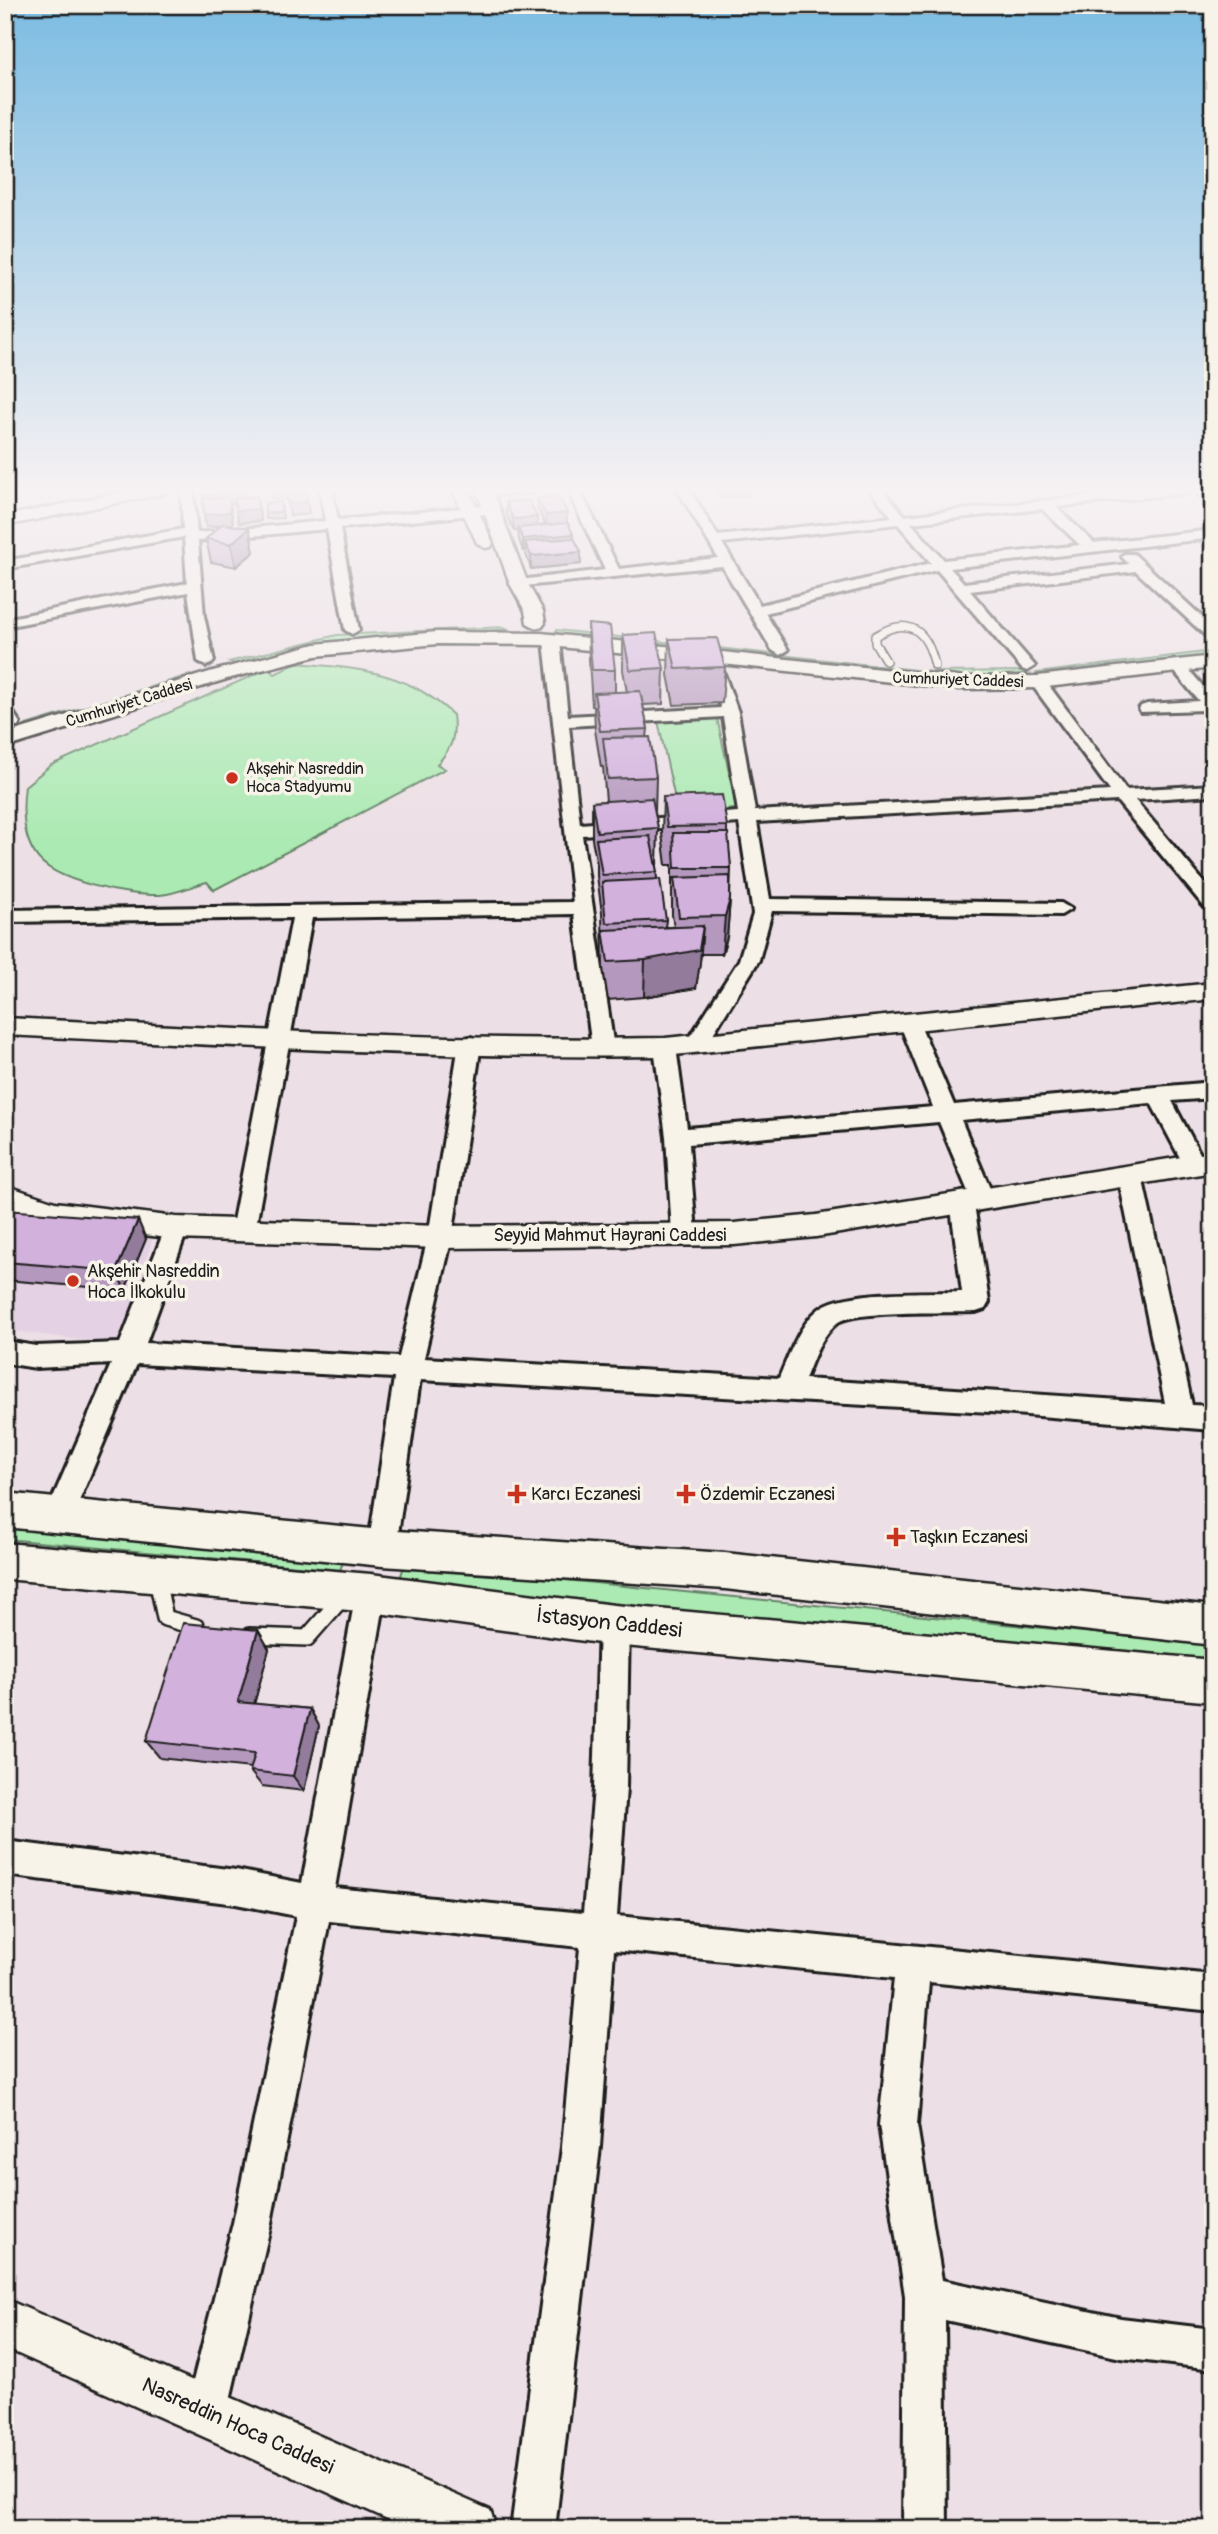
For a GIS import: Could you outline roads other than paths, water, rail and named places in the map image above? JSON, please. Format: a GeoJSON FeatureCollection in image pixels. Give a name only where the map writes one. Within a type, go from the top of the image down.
{"type":"FeatureCollection","features":[{"type":"Feature","properties":{"kind":"main road","name":"Cumhuriyet Caddesi"},"geometry":{"type":"LineString","coordinates":[[10,728],[213,668],[302,638],[352,630],[424,624],[780,650],[1032,674],[1213,644]]}},
{"type":"Feature","properties":{"kind":"main road","name":"Cumhuriyet Caddesi"},"geometry":{"type":"LineString","coordinates":[[213,668],[342,645],[537,631],[713,659],[933,682],[1213,662]]}},
{"type":"Feature","properties":{"kind":"main road"},"geometry":{"type":"LineString","coordinates":[[5,1510],[382,1548],[725,1571],[1213,1626]]}},
{"type":"Feature","properties":{"kind":"main road","name":"İstasyon Caddesi"},"geometry":{"type":"LineString","coordinates":[[5,1561],[359,1593],[614,1625],[1213,1681]]}},
{"type":"Feature","properties":{"kind":"street"},"geometry":{"type":"LineString","coordinates":[[5,623],[87,607]]}},
{"type":"Feature","properties":{"kind":"street"},"geometry":{"type":"LineString","coordinates":[[197,607],[197,616],[213,668]]}},
{"type":"Feature","properties":{"kind":"street"},"geometry":{"type":"LineString","coordinates":[[348,607],[352,630]]}},
{"type":"Feature","properties":{"kind":"street"},"geometry":{"type":"LineString","coordinates":[[532,607],[562,721],[572,830],[603,1048]]}},
{"type":"Feature","properties":{"kind":"street"},"geometry":{"type":"LineString","coordinates":[[756,607],[780,650]]}},
{"type":"Feature","properties":{"kind":"street"},"geometry":{"type":"LineString","coordinates":[[758,610],[769,607]]}},
{"type":"Feature","properties":{"kind":"street"},"geometry":{"type":"LineString","coordinates":[[977,607],[1032,674],[1121,795],[1213,905]]}},
{"type":"Feature","properties":{"kind":"street"},"geometry":{"type":"LineString","coordinates":[[1183,607],[1213,635]]}},
{"type":"Feature","properties":{"kind":"street"},"geometry":{"type":"LineString","coordinates":[[696,1045],[749,960],[763,914],[730,712],[713,659]]}},
{"type":"Feature","properties":{"kind":"street"},"geometry":{"type":"LineString","coordinates":[[1178,666],[1212,706]]}},
{"type":"Feature","properties":{"kind":"street"},"geometry":{"type":"LineString","coordinates":[[1147,709],[1212,706]]}},
{"type":"Feature","properties":{"kind":"street"},"geometry":{"type":"LineString","coordinates":[[562,721],[730,712]]}},
{"type":"Feature","properties":{"kind":"street"},"geometry":{"type":"LineString","coordinates":[[572,830],[1213,790]]}},
{"type":"Feature","properties":{"kind":"street"},"geometry":{"type":"LineString","coordinates":[[762,905],[1061,909]]}},
{"type":"Feature","properties":{"kind":"street"},"geometry":{"type":"LineString","coordinates":[[5,916],[584,908]]}},
{"type":"Feature","properties":{"kind":"street"},"geometry":{"type":"LineString","coordinates":[[243,1231],[303,913]]}},
{"type":"Feature","properties":{"kind":"street"},"geometry":{"type":"LineString","coordinates":[[5,1027],[278,1039],[603,1048],[665,1047],[1213,990]]}},
{"type":"Feature","properties":{"kind":"street"},"geometry":{"type":"LineString","coordinates":[[787,1390],[816,1331],[832,1312],[853,1307],[976,1302],[972,1200],[946,1115],[909,1022]]}},
{"type":"Feature","properties":{"kind":"street"},"geometry":{"type":"LineString","coordinates":[[382,1548],[409,1368],[440,1237],[470,1044]]}},
{"type":"Feature","properties":{"kind":"street"},"geometry":{"type":"LineString","coordinates":[[665,1047],[677,1137],[684,1233]]}},
{"type":"Feature","properties":{"kind":"street"},"geometry":{"type":"LineString","coordinates":[[677,1137],[1213,1090]]}},
{"type":"Feature","properties":{"kind":"street"},"geometry":{"type":"LineString","coordinates":[[1158,1096],[1204,1164]]}},
{"type":"Feature","properties":{"kind":"street","name":"Seyyid Mahmut Hayrani Caddesi"},"geometry":{"type":"LineString","coordinates":[[5,1196],[54,1213],[176,1228],[440,1237],[684,1233],[709,1235],[767,1233],[1204,1164]]}},
{"type":"Feature","properties":{"kind":"street"},"geometry":{"type":"LineString","coordinates":[[1130,1177],[1181,1416]]}},
{"type":"Feature","properties":{"kind":"street"},"geometry":{"type":"LineString","coordinates":[[59,1516],[129,1353],[176,1228]]}},
{"type":"Feature","properties":{"kind":"street"},"geometry":{"type":"LineString","coordinates":[[5,1352],[36,1357],[129,1353],[409,1368],[1213,1418]]}},
{"type":"Feature","properties":{"kind":"street"},"geometry":{"type":"LineString","coordinates":[[206,2413],[252,2223],[316,1903],[359,1593]]}},
{"type":"Feature","properties":{"kind":"street"},"geometry":{"type":"LineString","coordinates":[[533,2529],[581,2147],[610,1788],[614,1625]]}},
{"type":"Feature","properties":{"kind":"street"},"geometry":{"type":"LineString","coordinates":[[5,1858],[236,1887],[316,1903],[1213,1993]]}},
{"type":"Feature","properties":{"kind":"street"},"geometry":{"type":"LineString","coordinates":[[913,1963],[898,2125],[925,2296],[925,2529]]}},
{"type":"Feature","properties":{"kind":"street"},"geometry":{"type":"LineString","coordinates":[[925,2296],[1121,2338],[1213,2349]]}},
{"type":"Feature","properties":{"kind":"street","name":"Nasreddin Hoca Caddesi"},"geometry":{"type":"LineString","coordinates":[[5,2323],[471,2529]]}},
{"type":"Feature","properties":{"kind":"lane"},"geometry":{"type":"LineString","coordinates":[[886,662],[875,636],[895,626],[908,626],[920,631],[933,650],[935,666]]}},
{"type":"Feature","properties":{"kind":"lane"},"geometry":{"type":"LineString","coordinates":[[156,1575],[165,1618],[266,1638],[307,1638],[359,1593]]}},
{"type":"Feature","properties":{"kind":"place","name":"Akşehir Nasreddin Hoca Stadyumu"},"geometry":{"type":"Point","coordinates":[232,778]}},
{"type":"Feature","properties":{"kind":"place","name":"Akşehir Nasreddin Hoca İlkokulu"},"geometry":{"type":"Point","coordinates":[73,1281]}},
{"type":"Feature","properties":{"kind":"place","name":"Karcı Eczanesi"},"geometry":{"type":"Point","coordinates":[517,1494]}},
{"type":"Feature","properties":{"kind":"place","name":"Özdemir Eczanesi"},"geometry":{"type":"Point","coordinates":[686,1494]}},
{"type":"Feature","properties":{"kind":"place","name":"Taşkın Eczanesi"},"geometry":{"type":"Point","coordinates":[896,1537]}}]}
